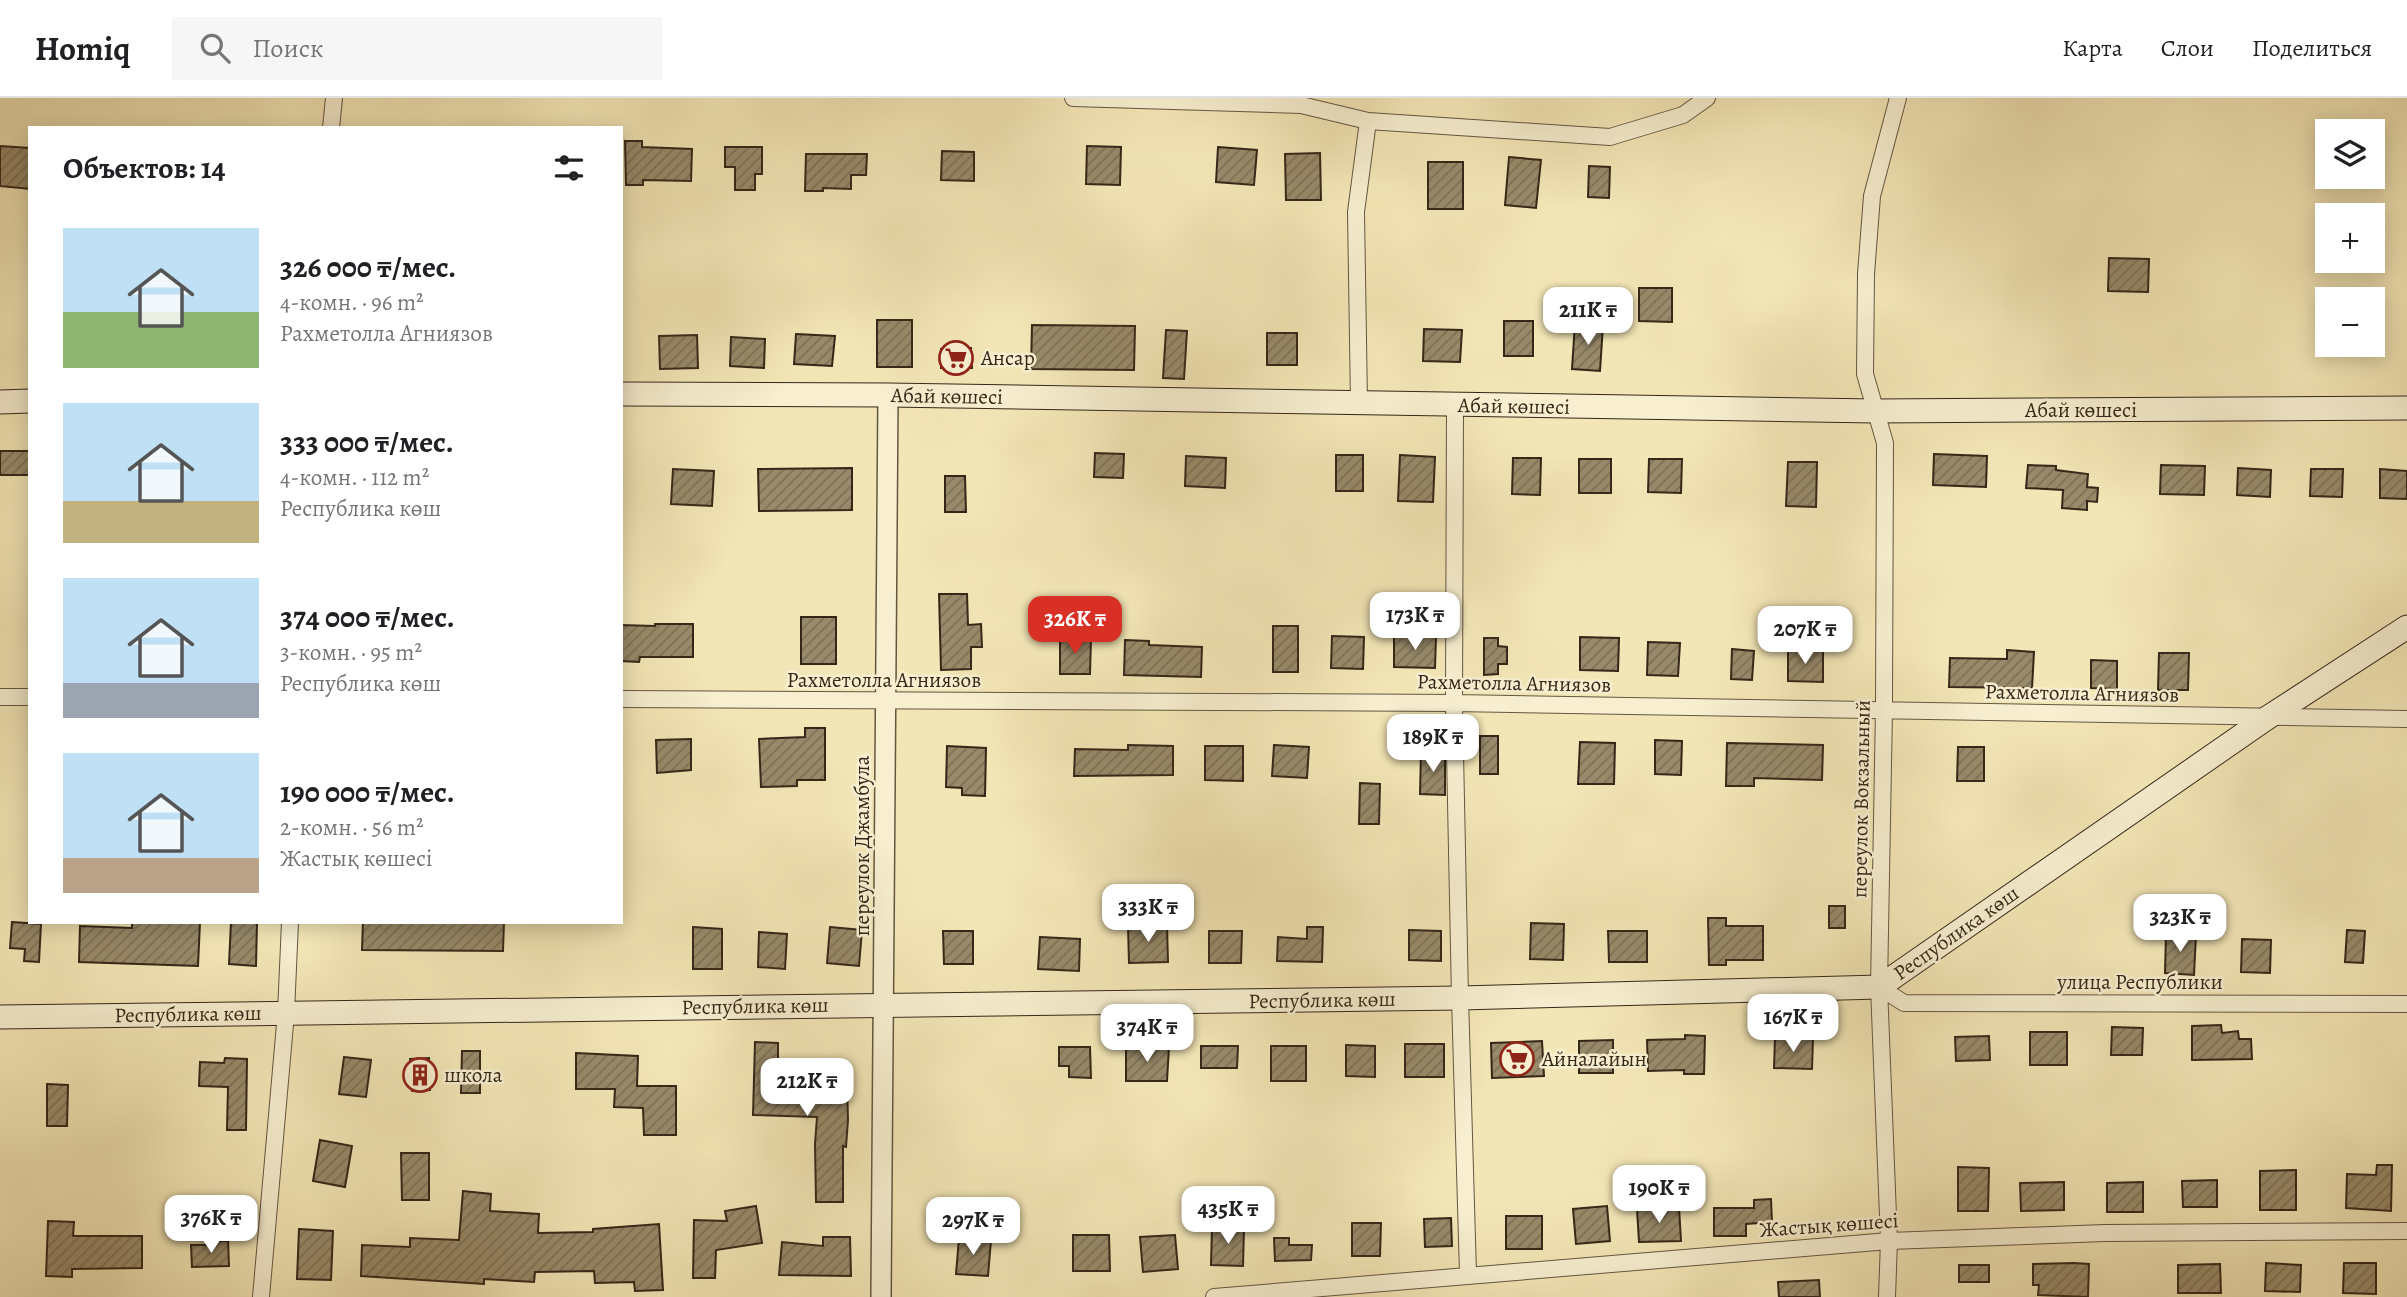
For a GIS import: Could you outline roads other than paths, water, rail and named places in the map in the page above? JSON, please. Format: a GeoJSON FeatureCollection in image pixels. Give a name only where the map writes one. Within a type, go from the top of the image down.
{"type":"FeatureCollection","features":[{"type":"Feature","properties":{"kind":"main road","name":"Абай көшесі"},"geometry":{"type":"LineString","coordinates":[[623,394],[888,395],[1875,411],[2407,408]]}},
{"type":"Feature","properties":{"kind":"main road"},"geometry":{"type":"LineString","coordinates":[[0,402],[28,401]]}},
{"type":"Feature","properties":{"kind":"main road","name":"Республика көш"},"geometry":{"type":"LineString","coordinates":[[0,1017],[1460,998],[1879,987],[2267,718],[2407,627]]}},
{"type":"Feature","properties":{"kind":"street"},"geometry":{"type":"LineString","coordinates":[[331,126],[334,98]]}},
{"type":"Feature","properties":{"kind":"street"},"geometry":{"type":"LineString","coordinates":[[1073,98],[1301,105],[1368,121],[1610,137],[1683,116],[1706,98]]}},
{"type":"Feature","properties":{"kind":"street","name":"переулок Вокзальный"},"geometry":{"type":"LineString","coordinates":[[1887,1297],[1889,1241],[1879,987],[1885,443],[1866,374],[1866,274],[1872,196],[1898,98]]}},
{"type":"Feature","properties":{"kind":"street"},"geometry":{"type":"LineString","coordinates":[[1359,403],[1356,212],[1368,121]]}},
{"type":"Feature","properties":{"kind":"street","name":"переулок Джамбула"},"geometry":{"type":"LineString","coordinates":[[881,1297],[888,395]]}},
{"type":"Feature","properties":{"kind":"street"},"geometry":{"type":"LineString","coordinates":[[1455,405],[1454,703],[1468,1274]]}},
{"type":"Feature","properties":{"kind":"street"},"geometry":{"type":"LineString","coordinates":[[0,698],[28,697]]}},
{"type":"Feature","properties":{"kind":"street","name":"Рахметолла Агниязов"},"geometry":{"type":"LineString","coordinates":[[623,699],[1454,703],[2407,719]]}},
{"type":"Feature","properties":{"kind":"street"},"geometry":{"type":"LineString","coordinates":[[261,1297],[286,1013],[290,924]]}},
{"type":"Feature","properties":{"kind":"street","name":"улица Республики"},"geometry":{"type":"LineString","coordinates":[[1879,987],[1904,1003],[2407,1004]]}},
{"type":"Feature","properties":{"kind":"street","name":"Жастық көшесі"},"geometry":{"type":"LineString","coordinates":[[1214,1297],[1889,1241],[2105,1233],[2407,1231]]}},
{"type":"Feature","properties":{"kind":"place","name":"Ансар"},"geometry":{"type":"Point","coordinates":[956,358]}},
{"type":"Feature","properties":{"kind":"place","name":"Айналайын"},"geometry":{"type":"Point","coordinates":[1517,1059]}},
{"type":"Feature","properties":{"kind":"place","name":"школа"},"geometry":{"type":"Point","coordinates":[420,1075]}}]}
